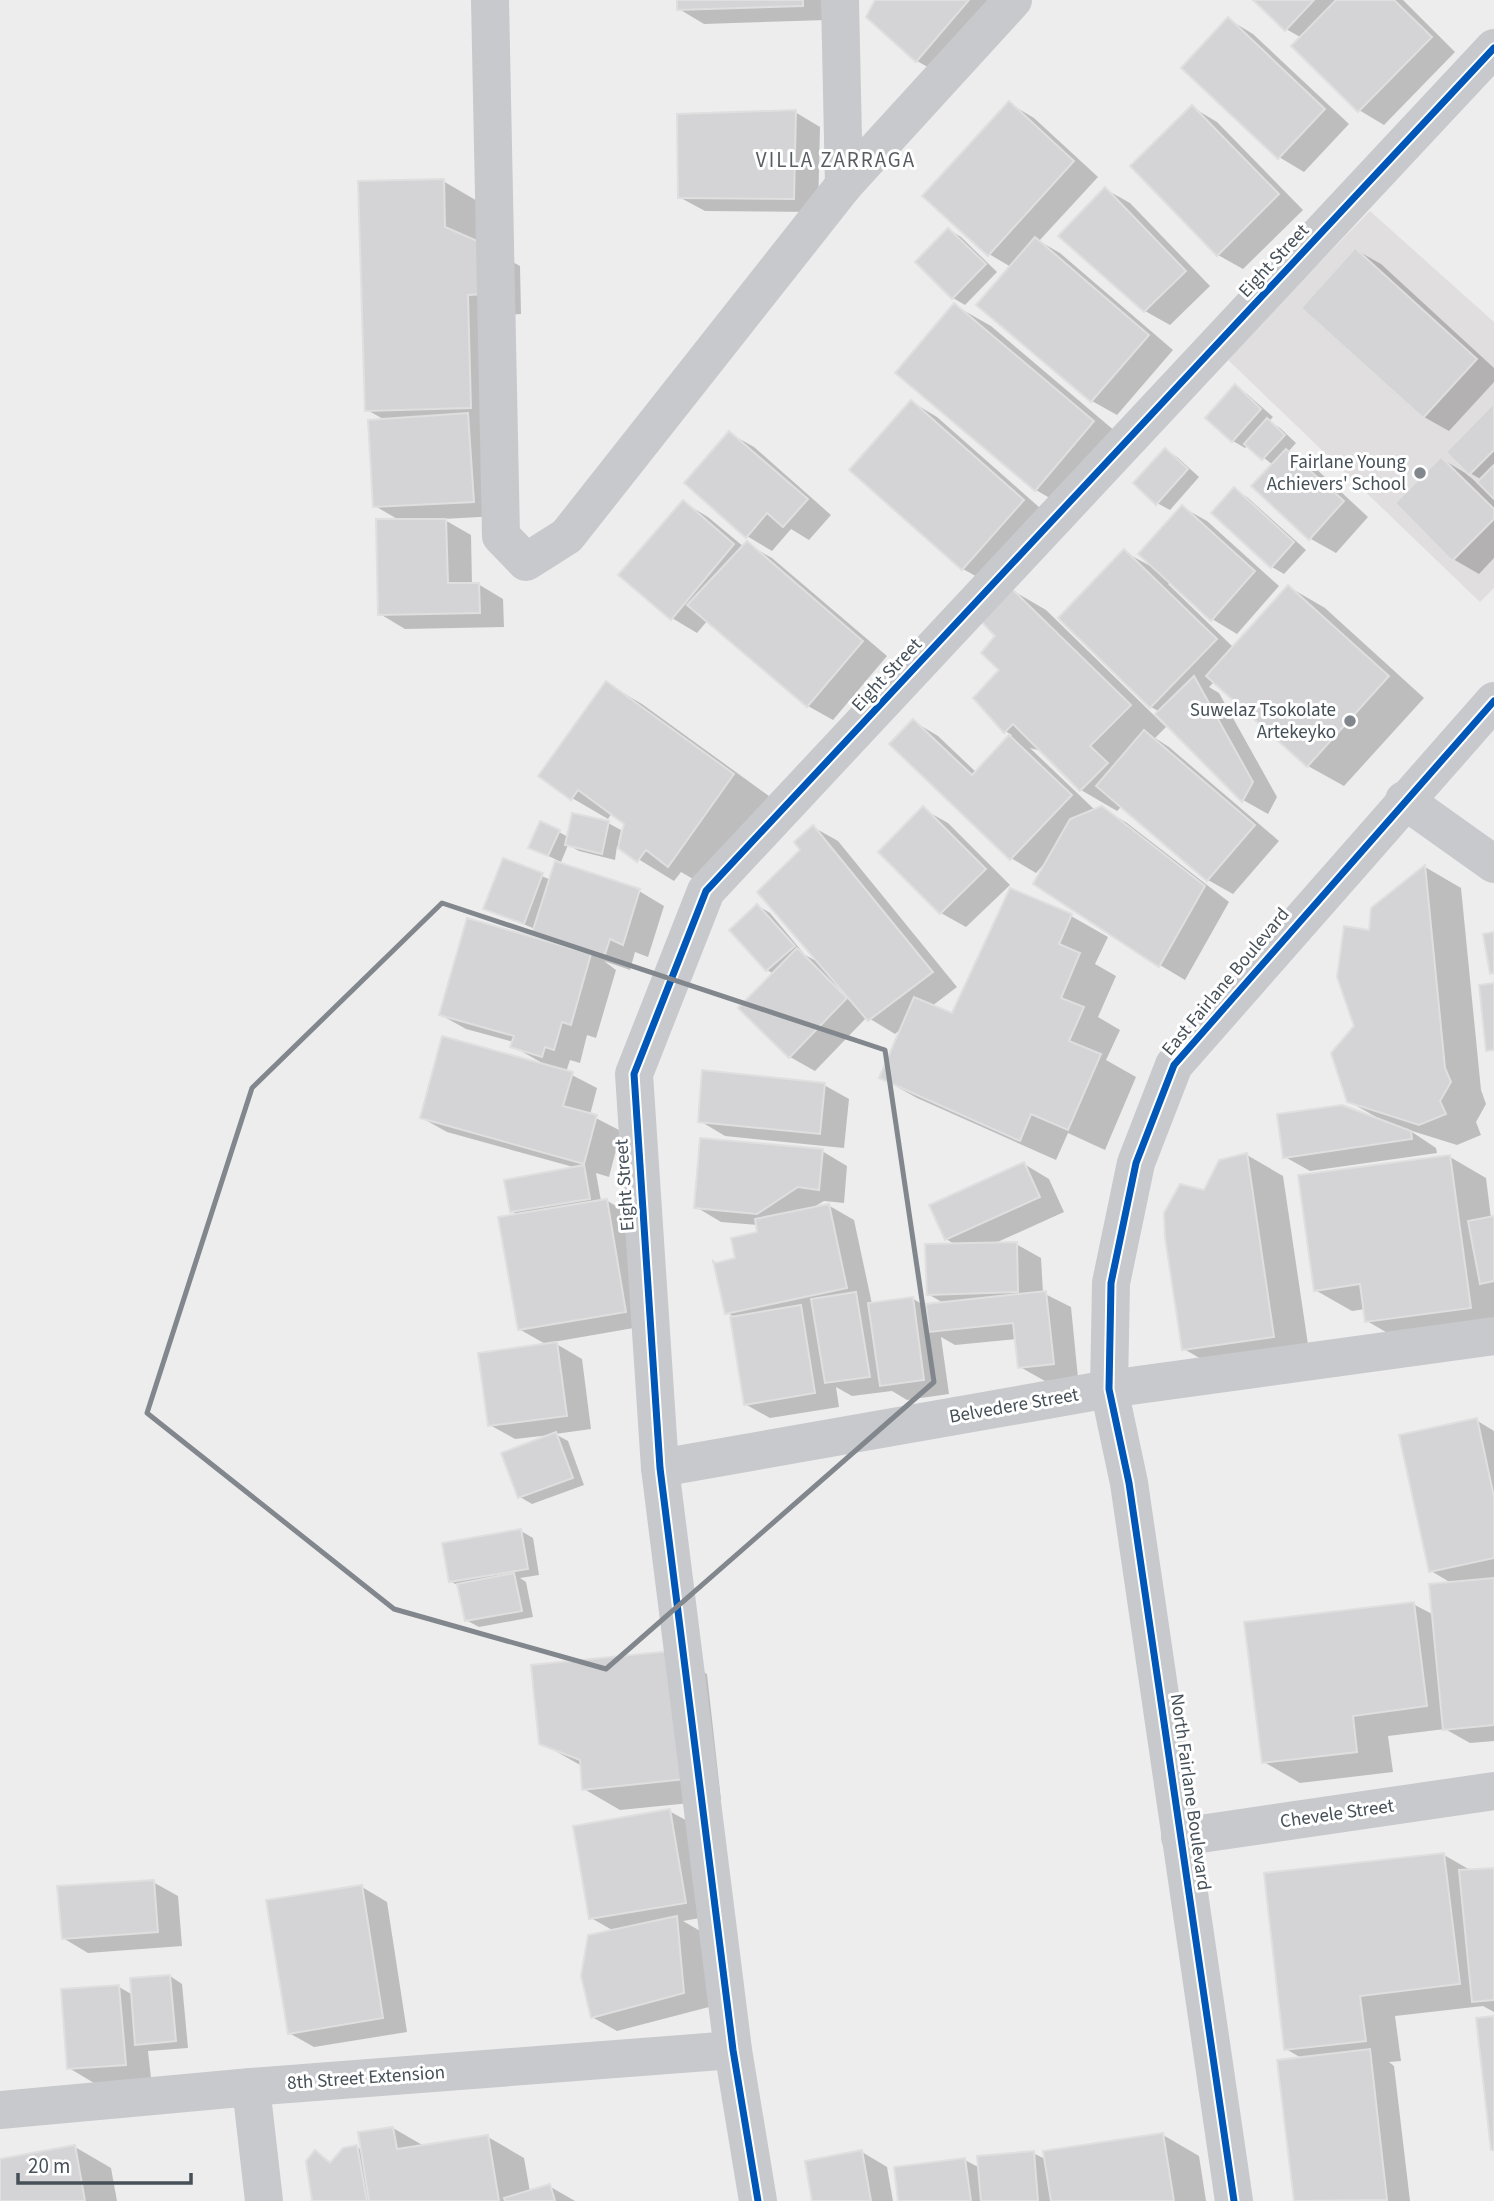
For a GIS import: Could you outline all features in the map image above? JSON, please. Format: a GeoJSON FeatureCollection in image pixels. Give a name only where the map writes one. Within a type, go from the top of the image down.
{"type":"FeatureCollection","features":[{"type":"Feature","properties":{"kind":"street"},"geometry":{"type":"LineString","coordinates":[[490,0],[501,536],[526,562],[568,536],[844,184],[1013,0]]}},
{"type":"Feature","properties":{"kind":"street"},"geometry":{"type":"LineString","coordinates":[[840,0],[844,184]]}},
{"type":"Feature","properties":{"kind":"street","name":"Eight Street"},"geometry":{"type":"LineString","coordinates":[[758,2201],[733,2050],[660,1468],[634,1074],[706,891],[1494,48]]}},
{"type":"Feature","properties":{"kind":"street","name":"East Fairlane Boulevard"},"geometry":{"type":"LineString","coordinates":[[1109,1389],[1113,1270],[1136,1163],[1174,1065],[1404,800],[1494,701]]}},
{"type":"Feature","properties":{"kind":"street"},"geometry":{"type":"LineString","coordinates":[[1404,800],[1494,864]]}},
{"type":"Feature","properties":{"kind":"street","name":"Belvedere Street"},"geometry":{"type":"LineString","coordinates":[[660,1468],[1109,1389],[1494,1336]]}},
{"type":"Feature","properties":{"kind":"street","name":"North Fairlane Boulevard"},"geometry":{"type":"LineString","coordinates":[[1109,1389],[1129,1483],[1234,2201]]}},
{"type":"Feature","properties":{"kind":"street","name":"Chevele Street"},"geometry":{"type":"LineString","coordinates":[[1181,1837],[1494,1791]]}},
{"type":"Feature","properties":{"kind":"street","name":"8th Street Extension"},"geometry":{"type":"LineString","coordinates":[[0,2110],[251,2087],[733,2050]]}},
{"type":"Feature","properties":{"kind":"street"},"geometry":{"type":"LineString","coordinates":[[251,2087],[264,2201]]}},
{"type":"Feature","properties":{"kind":"highlighted area"},"geometry":{"type":"Polygon","coordinates":[[[442,903],[885,1050],[934,1382],[606,1669],[394,1609],[147,1413],[252,1088],[442,903]]]}},
{"type":"Feature","properties":{"kind":"shaded area","name":"Fairlane Young Achievers' School"},"geometry":{"type":"Polygon","coordinates":[[[1370,211],[1494,322],[1494,588],[1480,602],[1226,358],[1370,211]]]}},
{"type":"Feature","properties":{"kind":"building"},"geometry":{"type":"Polygon","coordinates":[[[677,0],[803,0],[803,6],[677,10],[677,0]]]}},
{"type":"Feature","properties":{"kind":"building"},"geometry":{"type":"Polygon","coordinates":[[[875,0],[969,0],[916,62],[866,17],[875,0]]]}},
{"type":"Feature","properties":{"kind":"building"},"geometry":{"type":"Polygon","coordinates":[[[1253,0],[1314,0],[1285,31],[1253,0]]]}},
{"type":"Feature","properties":{"kind":"building"},"geometry":{"type":"Polygon","coordinates":[[[1336,0],[1394,0],[1432,37],[1358,112],[1291,46],[1336,0]]]}},
{"type":"Feature","properties":{"kind":"building"},"geometry":{"type":"Polygon","coordinates":[[[1228,17],[1325,109],[1278,159],[1181,68],[1228,17]]]}},
{"type":"Feature","properties":{"kind":"building"},"geometry":{"type":"Polygon","coordinates":[[[1009,101],[1074,161],[988,256],[922,196],[1009,101]]]}},
{"type":"Feature","properties":{"kind":"building"},"geometry":{"type":"Polygon","coordinates":[[[1192,105],[1279,194],[1217,256],[1130,166],[1192,105]]]}},
{"type":"Feature","properties":{"kind":"building"},"geometry":{"type":"Polygon","coordinates":[[[796,110],[794,199],[678,198],[677,114],[796,110]]]}},
{"type":"Feature","properties":{"kind":"building"},"geometry":{"type":"Polygon","coordinates":[[[444,179],[445,227],[484,244],[485,294],[468,295],[471,408],[365,411],[358,181],[444,179]]]}},
{"type":"Feature","properties":{"kind":"building"},"geometry":{"type":"Polygon","coordinates":[[[1105,187],[1186,271],[1144,312],[1058,236],[1105,187]]]}},
{"type":"Feature","properties":{"kind":"building"},"geometry":{"type":"Polygon","coordinates":[[[948,228],[986,264],[952,299],[915,262],[948,228]]]}},
{"type":"Feature","properties":{"kind":"building"},"geometry":{"type":"Polygon","coordinates":[[[1035,237],[1149,335],[1091,402],[976,305],[1035,237]]]}},
{"type":"Feature","properties":{"kind":"building"},"geometry":{"type":"Polygon","coordinates":[[[1355,248],[1477,359],[1423,418],[1301,308],[1355,248]]]}},
{"type":"Feature","properties":{"kind":"building"},"geometry":{"type":"Polygon","coordinates":[[[954,303],[1094,421],[1035,491],[895,373],[954,303]]]}},
{"type":"Feature","properties":{"kind":"building"},"geometry":{"type":"Polygon","coordinates":[[[1235,384],[1261,409],[1232,442],[1205,418],[1235,384]]]}},
{"type":"Feature","properties":{"kind":"building"},"geometry":{"type":"Polygon","coordinates":[[[911,400],[1024,500],[962,570],[849,470],[911,400]]]}},
{"type":"Feature","properties":{"kind":"building"},"geometry":{"type":"Polygon","coordinates":[[[1494,403],[1494,450],[1469,475],[1446,452],[1494,403]]]}},
{"type":"Feature","properties":{"kind":"building"},"geometry":{"type":"Polygon","coordinates":[[[468,413],[474,502],[373,507],[368,420],[468,413]]]}},
{"type":"Feature","properties":{"kind":"building"},"geometry":{"type":"Polygon","coordinates":[[[1267,418],[1285,435],[1262,460],[1244,444],[1267,418]]]}},
{"type":"Feature","properties":{"kind":"building"},"geometry":{"type":"Polygon","coordinates":[[[729,431],[808,499],[783,527],[767,513],[746,538],[684,483],[729,431]]]}},
{"type":"Feature","properties":{"kind":"building"},"geometry":{"type":"Polygon","coordinates":[[[1165,448],[1188,469],[1156,505],[1133,483],[1165,448]]]}},
{"type":"Feature","properties":{"kind":"building"},"geometry":{"type":"Polygon","coordinates":[[[1286,449],[1344,501],[1309,540],[1251,486],[1286,449]]]}},
{"type":"Feature","properties":{"kind":"building"},"geometry":{"type":"Polygon","coordinates":[[[1441,457],[1494,509],[1494,519],[1452,561],[1395,503],[1441,457]]]}},
{"type":"Feature","properties":{"kind":"building"},"geometry":{"type":"Polygon","coordinates":[[[1494,465],[1494,499],[1477,482],[1494,465]]]}},
{"type":"Feature","properties":{"kind":"building"},"geometry":{"type":"Polygon","coordinates":[[[1234,487],[1294,542],[1271,568],[1211,513],[1234,487]]]}},
{"type":"Feature","properties":{"kind":"building"},"geometry":{"type":"Polygon","coordinates":[[[683,500],[734,544],[671,620],[618,575],[683,500]]]}},
{"type":"Feature","properties":{"kind":"building"},"geometry":{"type":"Polygon","coordinates":[[[1182,505],[1255,571],[1211,621],[1138,554],[1182,505]]]}},
{"type":"Feature","properties":{"kind":"building"},"geometry":{"type":"Polygon","coordinates":[[[376,519],[446,519],[448,583],[479,583],[480,613],[378,615],[376,519]]]}},
{"type":"Feature","properties":{"kind":"building"},"geometry":{"type":"Polygon","coordinates":[[[747,541],[863,641],[807,707],[687,605],[747,541]]]}},
{"type":"Feature","properties":{"kind":"building"},"geometry":{"type":"Polygon","coordinates":[[[1124,549],[1217,639],[1150,708],[1058,618],[1124,549]]]}},
{"type":"Feature","properties":{"kind":"building"},"geometry":{"type":"Polygon","coordinates":[[[1288,585],[1389,676],[1307,767],[1206,676],[1288,585]]]}},
{"type":"Feature","properties":{"kind":"building"},"geometry":{"type":"Polygon","coordinates":[[[1010,587],[1131,705],[1090,746],[1108,763],[1080,791],[1013,724],[1004,733],[973,698],[999,670],[981,653],[995,636],[979,619],[1010,587]]]}},
{"type":"Feature","properties":{"kind":"building"},"geometry":{"type":"Polygon","coordinates":[[[1194,676],[1253,782],[1242,802],[1155,714],[1194,676]]]}},
{"type":"Feature","properties":{"kind":"building"},"geometry":{"type":"Polygon","coordinates":[[[606,681],[734,774],[668,867],[646,850],[637,862],[618,848],[624,824],[578,790],[571,800],[538,776],[606,681]]]}},
{"type":"Feature","properties":{"kind":"building"},"geometry":{"type":"Polygon","coordinates":[[[913,719],[972,775],[1009,735],[1072,795],[1010,860],[889,744],[913,719]]]}},
{"type":"Feature","properties":{"kind":"building"},"geometry":{"type":"Polygon","coordinates":[[[1144,730],[1255,825],[1207,881],[1096,786],[1144,730]]]}},
{"type":"Feature","properties":{"kind":"building"},"geometry":{"type":"Polygon","coordinates":[[[923,806],[986,869],[940,914],[878,852],[923,806]]]}},
{"type":"Feature","properties":{"kind":"building"},"geometry":{"type":"Polygon","coordinates":[[[1102,806],[1205,886],[1159,967],[1033,884],[1070,819],[1102,806]]]}},
{"type":"Feature","properties":{"kind":"building"},"geometry":{"type":"Polygon","coordinates":[[[572,813],[609,821],[602,854],[565,845],[572,813]]]}},
{"type":"Feature","properties":{"kind":"building"},"geometry":{"type":"Polygon","coordinates":[[[540,821],[560,830],[548,856],[528,848],[540,821]]]}},
{"type":"Feature","properties":{"kind":"building"},"geometry":{"type":"Polygon","coordinates":[[[813,825],[933,972],[868,1021],[757,892],[800,850],[794,842],[813,825]]]}},
{"type":"Feature","properties":{"kind":"building"},"geometry":{"type":"Polygon","coordinates":[[[503,858],[543,873],[524,924],[483,909],[503,858]]]}},
{"type":"Feature","properties":{"kind":"building"},"geometry":{"type":"Polygon","coordinates":[[[555,861],[640,889],[623,945],[610,939],[604,957],[532,933],[555,861]]]}},
{"type":"Feature","properties":{"kind":"building"},"geometry":{"type":"Polygon","coordinates":[[[1425,865],[1445,1068],[1451,1082],[1440,1101],[1446,1114],[1419,1125],[1347,1102],[1331,1053],[1354,1026],[1337,977],[1344,926],[1369,930],[1371,908],[1425,865]]]}},
{"type":"Feature","properties":{"kind":"building"},"geometry":{"type":"Polygon","coordinates":[[[1010,888],[1072,914],[1059,944],[1080,953],[1061,998],[1084,1007],[1069,1041],[1101,1054],[1068,1130],[1031,1114],[1020,1141],[879,1078],[914,997],[952,1013],[1010,888]]]}},
{"type":"Feature","properties":{"kind":"building"},"geometry":{"type":"Polygon","coordinates":[[[757,904],[795,946],[766,971],[729,930],[757,904]]]}},
{"type":"Feature","properties":{"kind":"building"},"geometry":{"type":"Polygon","coordinates":[[[467,918],[591,954],[571,1025],[562,1022],[554,1050],[545,1047],[542,1057],[510,1047],[514,1036],[439,1015],[467,918]]]}},
{"type":"Feature","properties":{"kind":"building"},"geometry":{"type":"Polygon","coordinates":[[[1494,932],[1494,973],[1490,974],[1483,934],[1494,932]]]}},
{"type":"Feature","properties":{"kind":"building"},"geometry":{"type":"Polygon","coordinates":[[[797,948],[847,998],[789,1058],[738,1008],[797,948]]]}},
{"type":"Feature","properties":{"kind":"building"},"geometry":{"type":"Polygon","coordinates":[[[1494,983],[1494,1050],[1486,1051],[1479,985],[1494,983]]]}},
{"type":"Feature","properties":{"kind":"building"},"geometry":{"type":"Polygon","coordinates":[[[442,1036],[573,1072],[563,1106],[597,1115],[584,1164],[420,1118],[442,1036]]]}},
{"type":"Feature","properties":{"kind":"building"},"geometry":{"type":"Polygon","coordinates":[[[702,1070],[825,1083],[820,1134],[698,1122],[702,1070]]]}},
{"type":"Feature","properties":{"kind":"building"},"geometry":{"type":"Polygon","coordinates":[[[1342,1105],[1411,1131],[1412,1139],[1283,1158],[1277,1114],[1342,1105]]]}},
{"type":"Feature","properties":{"kind":"building"},"geometry":{"type":"Polygon","coordinates":[[[700,1138],[823,1149],[819,1190],[798,1187],[757,1214],[694,1208],[700,1138]]]}},
{"type":"Feature","properties":{"kind":"building"},"geometry":{"type":"Polygon","coordinates":[[[1247,1153],[1274,1337],[1182,1350],[1165,1237],[1164,1213],[1180,1184],[1204,1190],[1219,1160],[1247,1153]]]}},
{"type":"Feature","properties":{"kind":"building"},"geometry":{"type":"Polygon","coordinates":[[[1450,1155],[1471,1308],[1365,1322],[1360,1284],[1314,1291],[1298,1175],[1450,1155]]]}},
{"type":"Feature","properties":{"kind":"building"},"geometry":{"type":"Polygon","coordinates":[[[1024,1162],[1040,1197],[945,1240],[929,1205],[1024,1162]]]}},
{"type":"Feature","properties":{"kind":"building"},"geometry":{"type":"Polygon","coordinates":[[[584,1165],[590,1199],[510,1212],[504,1180],[584,1165]]]}},
{"type":"Feature","properties":{"kind":"building"},"geometry":{"type":"Polygon","coordinates":[[[607,1199],[626,1312],[518,1330],[498,1217],[607,1199]]]}},
{"type":"Feature","properties":{"kind":"building"},"geometry":{"type":"Polygon","coordinates":[[[829,1204],[847,1288],[725,1314],[713,1261],[716,1263],[735,1258],[731,1238],[757,1232],[755,1219],[829,1204]]]}},
{"type":"Feature","properties":{"kind":"building"},"geometry":{"type":"Polygon","coordinates":[[[1494,1216],[1494,1281],[1480,1284],[1468,1221],[1494,1216]]]}},
{"type":"Feature","properties":{"kind":"building"},"geometry":{"type":"Polygon","coordinates":[[[1017,1242],[1018,1292],[927,1295],[925,1244],[1017,1242]]]}},
{"type":"Feature","properties":{"kind":"building"},"geometry":{"type":"Polygon","coordinates":[[[1046,1291],[1054,1364],[1018,1368],[1013,1323],[929,1332],[926,1304],[1046,1291]]]}},
{"type":"Feature","properties":{"kind":"building"},"geometry":{"type":"Polygon","coordinates":[[[856,1292],[870,1377],[825,1383],[811,1299],[856,1292]]]}},
{"type":"Feature","properties":{"kind":"building"},"geometry":{"type":"Polygon","coordinates":[[[913,1297],[924,1380],[880,1386],[868,1303],[913,1297]]]}},
{"type":"Feature","properties":{"kind":"building"},"geometry":{"type":"Polygon","coordinates":[[[801,1305],[815,1393],[744,1405],[730,1317],[801,1305]]]}},
{"type":"Feature","properties":{"kind":"building"},"geometry":{"type":"Polygon","coordinates":[[[557,1342],[567,1416],[488,1426],[478,1353],[557,1342]]]}},
{"type":"Feature","properties":{"kind":"building"},"geometry":{"type":"Polygon","coordinates":[[[1477,1418],[1494,1497],[1494,1558],[1429,1572],[1399,1435],[1477,1418]]]}},
{"type":"Feature","properties":{"kind":"building"},"geometry":{"type":"Polygon","coordinates":[[[556,1432],[573,1478],[518,1498],[501,1453],[556,1432]]]}},
{"type":"Feature","properties":{"kind":"building"},"geometry":{"type":"Polygon","coordinates":[[[521,1529],[528,1569],[449,1582],[442,1543],[521,1529]]]}},
{"type":"Feature","properties":{"kind":"building"},"geometry":{"type":"Polygon","coordinates":[[[514,1573],[522,1611],[465,1621],[457,1584],[514,1573]]]}},
{"type":"Feature","properties":{"kind":"building"},"geometry":{"type":"Polygon","coordinates":[[[1494,1578],[1494,1725],[1443,1730],[1429,1584],[1494,1578]]]}},
{"type":"Feature","properties":{"kind":"building"},"geometry":{"type":"Polygon","coordinates":[[[1414,1602],[1427,1706],[1353,1716],[1357,1752],[1262,1763],[1244,1622],[1414,1602]]]}},
{"type":"Feature","properties":{"kind":"building"},"geometry":{"type":"Polygon","coordinates":[[[671,1651],[685,1779],[582,1790],[580,1760],[539,1744],[531,1665],[671,1651]]]}},
{"type":"Feature","properties":{"kind":"building"},"geometry":{"type":"Polygon","coordinates":[[[670,1809],[686,1903],[589,1919],[573,1826],[670,1809]]]}},
{"type":"Feature","properties":{"kind":"building"},"geometry":{"type":"Polygon","coordinates":[[[1444,1853],[1460,1984],[1360,1996],[1366,2041],[1284,2050],[1264,1873],[1444,1853]]]}},
{"type":"Feature","properties":{"kind":"building"},"geometry":{"type":"Polygon","coordinates":[[[1494,1868],[1494,2000],[1472,2002],[1459,1870],[1494,1868]]]}},
{"type":"Feature","properties":{"kind":"building"},"geometry":{"type":"Polygon","coordinates":[[[154,1880],[158,1932],[62,1939],[57,1886],[154,1880]]]}},
{"type":"Feature","properties":{"kind":"building"},"geometry":{"type":"Polygon","coordinates":[[[362,1885],[383,2018],[288,2034],[266,1900],[362,1885]]]}},
{"type":"Feature","properties":{"kind":"building"},"geometry":{"type":"Polygon","coordinates":[[[677,1916],[684,1993],[591,2018],[581,1976],[588,1935],[677,1916]]]}},
{"type":"Feature","properties":{"kind":"building"},"geometry":{"type":"Polygon","coordinates":[[[170,1975],[176,2041],[135,2045],[130,1978],[170,1975]]]}},
{"type":"Feature","properties":{"kind":"building"},"geometry":{"type":"Polygon","coordinates":[[[119,1985],[126,2065],[67,2069],[61,1989],[119,1985]]]}},
{"type":"Feature","properties":{"kind":"building"},"geometry":{"type":"Polygon","coordinates":[[[1494,2016],[1494,2150],[1491,2150],[1476,2018],[1494,2016]]]}},
{"type":"Feature","properties":{"kind":"building"},"geometry":{"type":"Polygon","coordinates":[[[1370,2049],[1387,2200],[1294,2201],[1277,2060],[1370,2049]]]}},
{"type":"Feature","properties":{"kind":"building"},"geometry":{"type":"Polygon","coordinates":[[[393,2127],[397,2149],[488,2135],[499,2201],[369,2201],[358,2132],[393,2127]]]}},
{"type":"Feature","properties":{"kind":"building"},"geometry":{"type":"Polygon","coordinates":[[[1163,2133],[1174,2201],[1051,2201],[1043,2151],[1163,2133]]]}},
{"type":"Feature","properties":{"kind":"building"},"geometry":{"type":"Polygon","coordinates":[[[75,2145],[85,2201],[0,2201],[0,2159],[75,2145]]]}},
{"type":"Feature","properties":{"kind":"building"},"geometry":{"type":"Polygon","coordinates":[[[357,2145],[367,2201],[312,2201],[306,2161],[315,2150],[330,2163],[343,2148],[357,2145]]]}},
{"type":"Feature","properties":{"kind":"building"},"geometry":{"type":"Polygon","coordinates":[[[862,2150],[871,2201],[812,2201],[805,2161],[862,2150]]]}},
{"type":"Feature","properties":{"kind":"building"},"geometry":{"type":"Polygon","coordinates":[[[1034,2151],[1038,2201],[981,2201],[977,2156],[1034,2151]]]}},
{"type":"Feature","properties":{"kind":"building"},"geometry":{"type":"Polygon","coordinates":[[[965,2158],[971,2201],[898,2201],[894,2167],[965,2158]]]}},
{"type":"Feature","properties":{"kind":"building"},"geometry":{"type":"Polygon","coordinates":[[[550,2184],[555,2201],[505,2201],[504,2198],[550,2184]]]}},
{"type":"Feature","properties":{"kind":"cycle path"},"geometry":{"type":"LineString","coordinates":[[758,2201],[733,2050],[660,1468],[634,1074],[706,891],[1494,48]]}},
{"type":"Feature","properties":{"kind":"cycle path"},"geometry":{"type":"LineString","coordinates":[[1234,2201],[1129,1483],[1109,1389],[1111,1283],[1136,1163],[1174,1065],[1494,701]]}},
{"type":"Feature","properties":{"kind":"place","name":"Fairlane Young Achievers' School"},"geometry":{"type":"Point","coordinates":[1420,473]}},
{"type":"Feature","properties":{"kind":"place","name":"Suwelaz Tsokolate Artekeyko"},"geometry":{"type":"Point","coordinates":[1350,721]}},
{"type":"Feature","properties":{"kind":"district","name":"VILLA ZARRAGA"},"geometry":{"type":"Point","coordinates":[836,160]}}]}
